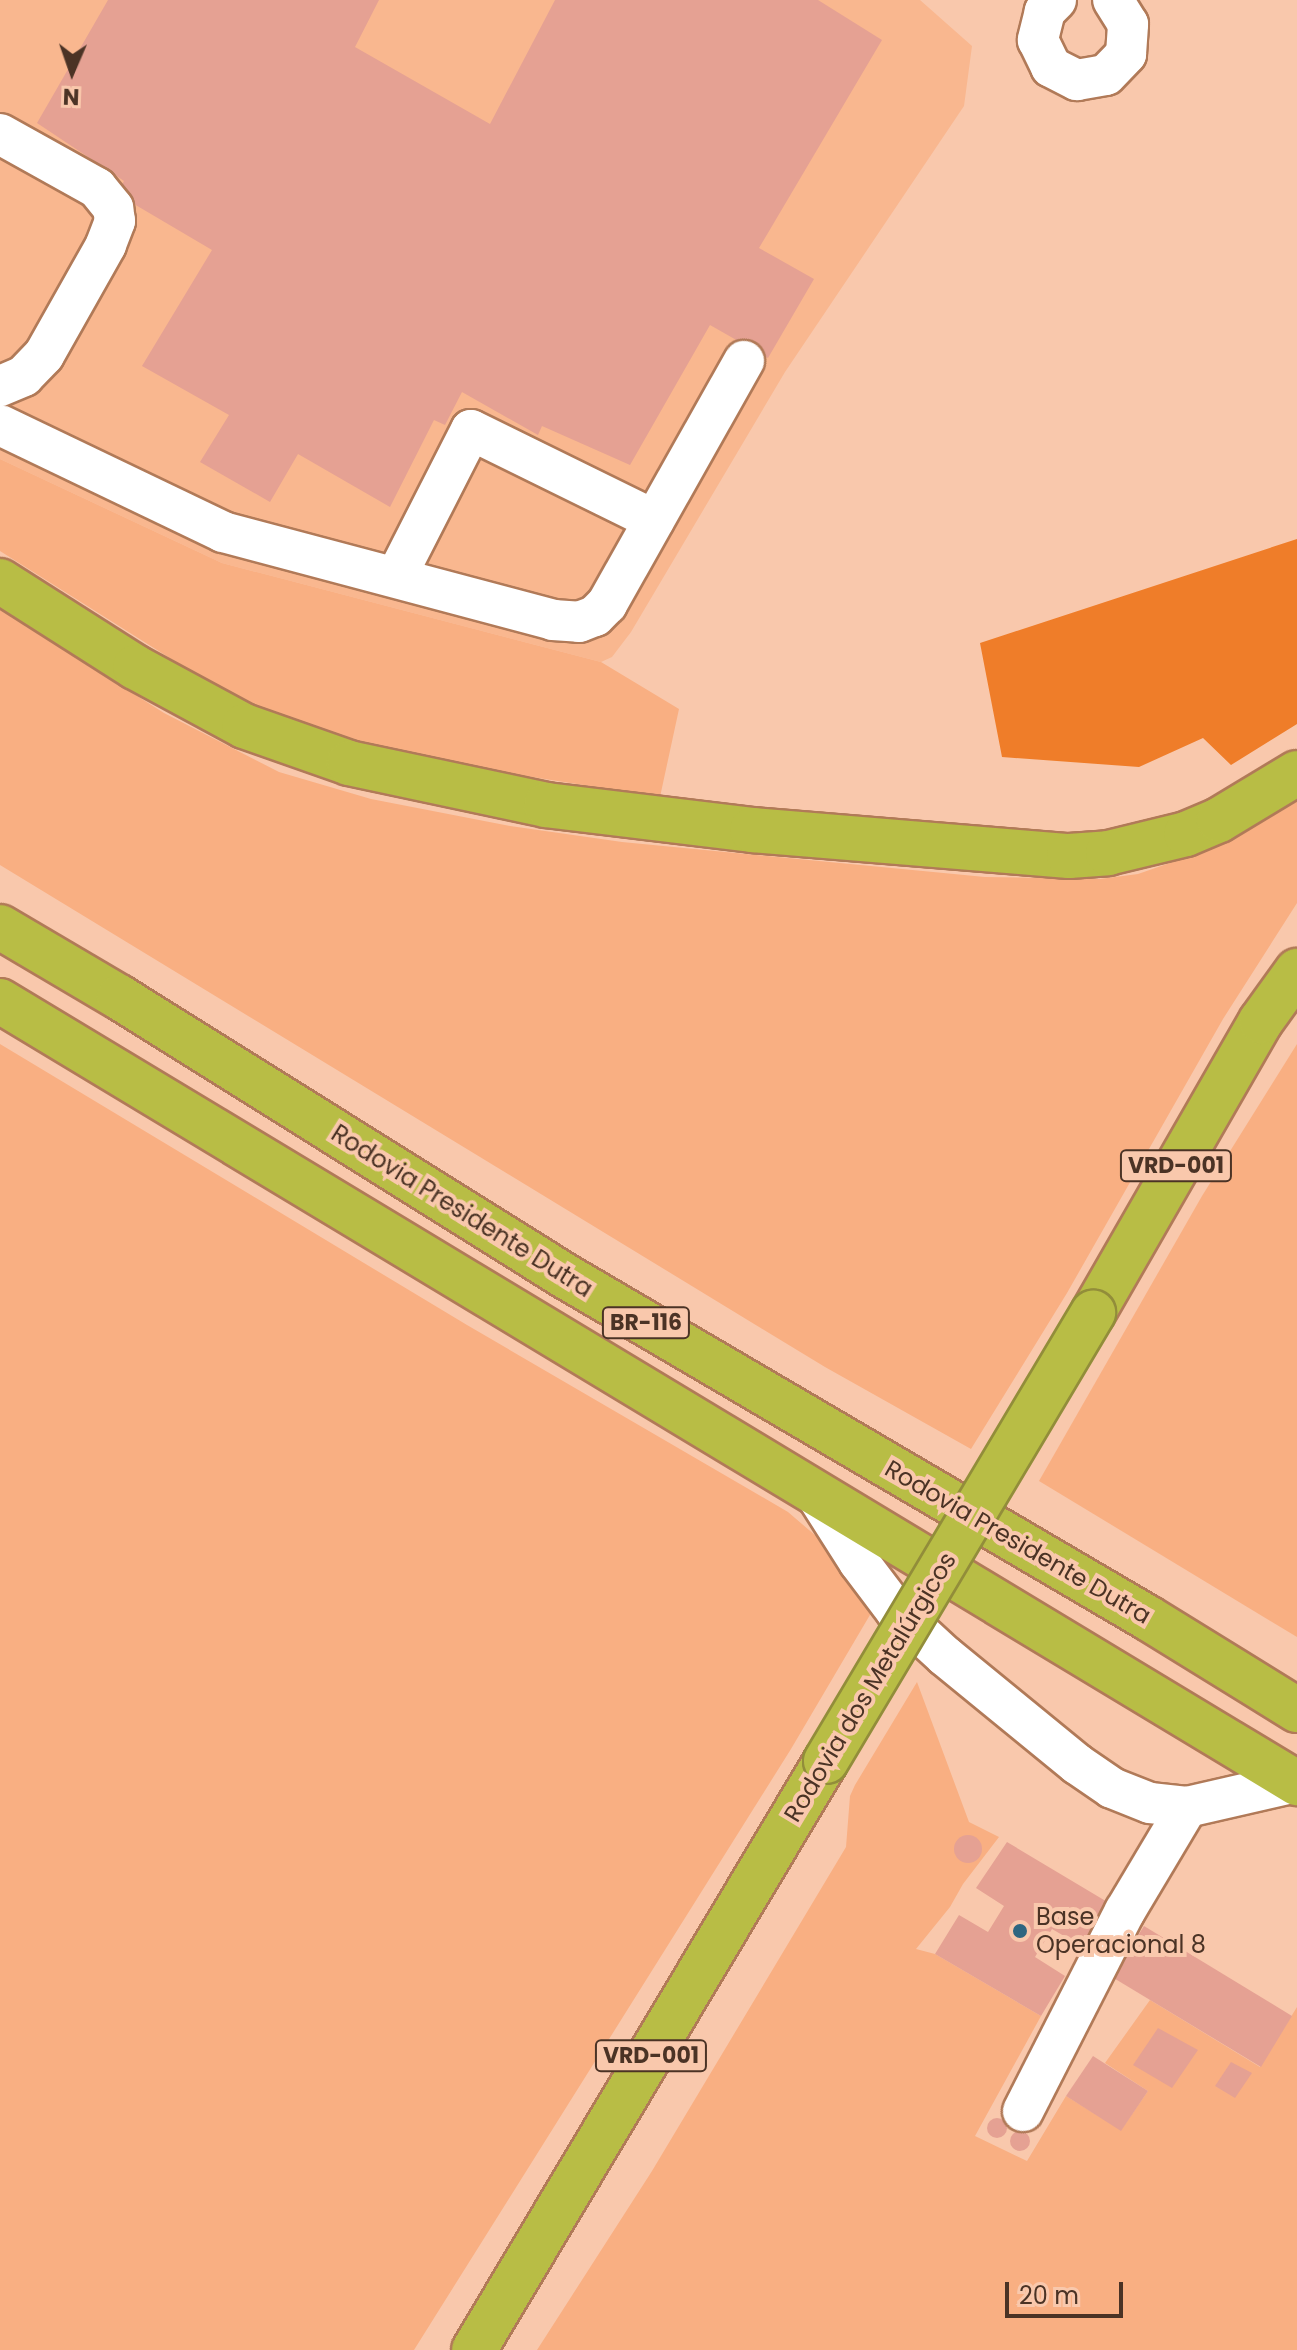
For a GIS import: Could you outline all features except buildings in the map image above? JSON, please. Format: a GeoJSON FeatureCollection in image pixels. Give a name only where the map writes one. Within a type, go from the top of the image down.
{"type":"FeatureCollection","features":[{"type":"Feature","properties":{"kind":"highway"},"geometry":{"type":"LineString","coordinates":[[0,581],[135,667],[244,726],[349,763],[546,805],[752,830],[1069,856],[1108,853],[1186,834],[1219,820],[1297,773]]}},
{"type":"Feature","properties":{"kind":"highway","name":"Rodovia Presidente Dutra"},"geometry":{"type":"LineString","coordinates":[[0,927],[119,997],[565,1276],[1148,1618],[1297,1710]]}},
{"type":"Feature","properties":{"kind":"highway","name":"Rodovia dos Metalúrgicos"},"geometry":{"type":"LineString","coordinates":[[474,2350],[1093,1313],[1261,1021],[1297,944]]}},
{"type":"Feature","properties":{"kind":"highway","name":"Rodovia dos Metalúrgicos"},"geometry":{"type":"LineString","coordinates":[[1261,1021],[1297,971]]}},
{"type":"Feature","properties":{"kind":"highway","name":"BR-116"},"geometry":{"type":"LineString","coordinates":[[0,1001],[1296,1782]]}},
{"type":"Feature","properties":{"kind":"lane"},"geometry":{"type":"LineString","coordinates":[[1049,2],[1039,26],[1043,55],[1063,76],[1092,80],[1106,75],[1126,54],[1128,24],[1113,0]]}},
{"type":"Feature","properties":{"kind":"lane"},"geometry":{"type":"LineString","coordinates":[[0,134],[97,188],[113,208],[115,221],[106,245],[44,355],[24,376],[0,386]]}},
{"type":"Feature","properties":{"kind":"lane"},"geometry":{"type":"LineString","coordinates":[[0,425],[213,528],[553,620],[579,622],[595,616],[607,604],[744,361]]}},
{"type":"Feature","properties":{"kind":"lane"},"geometry":{"type":"LineString","coordinates":[[396,577],[471,430],[654,520]]}},
{"type":"Feature","properties":{"kind":"lane"},"geometry":{"type":"LineString","coordinates":[[817,1496],[859,1562],[896,1611],[945,1656],[1094,1778],[1130,1797],[1187,1807],[1296,1782]]}},
{"type":"Feature","properties":{"kind":"lane"},"geometry":{"type":"LineString","coordinates":[[1023,2111],[1125,1911],[1187,1807]]}},
{"type":"Feature","properties":{"kind":"shaded area"},"geometry":{"type":"Polygon","coordinates":[[[0,0],[920,0],[972,46],[964,106],[785,372],[631,632],[612,657],[601,662],[222,563],[0,459],[0,0]]]}},
{"type":"Feature","properties":{"kind":"shaded area"},"geometry":{"type":"Polygon","coordinates":[[[0,459],[222,563],[601,662],[679,709],[660,797],[437,762],[365,746],[273,714],[184,667],[0,551],[0,459]]]}},
{"type":"Feature","properties":{"kind":"shaded area"},"geometry":{"type":"Polygon","coordinates":[[[1297,539],[1297,724],[1231,765],[1203,738],[1139,767],[1002,757],[980,643],[1297,539]]]}},
{"type":"Feature","properties":{"kind":"shaded area"},"geometry":{"type":"Polygon","coordinates":[[[0,609],[164,713],[279,772],[371,799],[510,826],[622,842],[985,877],[1100,879],[1138,874],[1213,848],[1297,796],[1297,903],[1223,1019],[1067,1293],[971,1449],[825,1367],[0,865],[0,609]]]}},
{"type":"Feature","properties":{"kind":"shaded area"},"geometry":{"type":"Polygon","coordinates":[[[0,1044],[467,1325],[788,1512],[816,1536],[877,1603],[791,1749],[414,2350],[0,2350],[0,1044]]]}},
{"type":"Feature","properties":{"kind":"shaded area"},"geometry":{"type":"Polygon","coordinates":[[[1297,1044],[1297,1637],[1039,1481],[1202,1196],[1297,1044]]]}},
{"type":"Feature","properties":{"kind":"shaded area"},"geometry":{"type":"Polygon","coordinates":[[[917,1682],[969,1822],[999,1837],[916,1949],[935,1954],[1041,2016],[975,2136],[1027,2161],[1066,2096],[1121,2130],[1148,2091],[1105,2063],[1150,2000],[1260,2067],[1297,2007],[1297,2350],[537,2350],[652,2171],[846,1847],[850,1796],[917,1682]]]}},
{"type":"Feature","properties":{"kind":"place","name":"Base Operacional 8"},"geometry":{"type":"Point","coordinates":[1020,1931]}}]}
